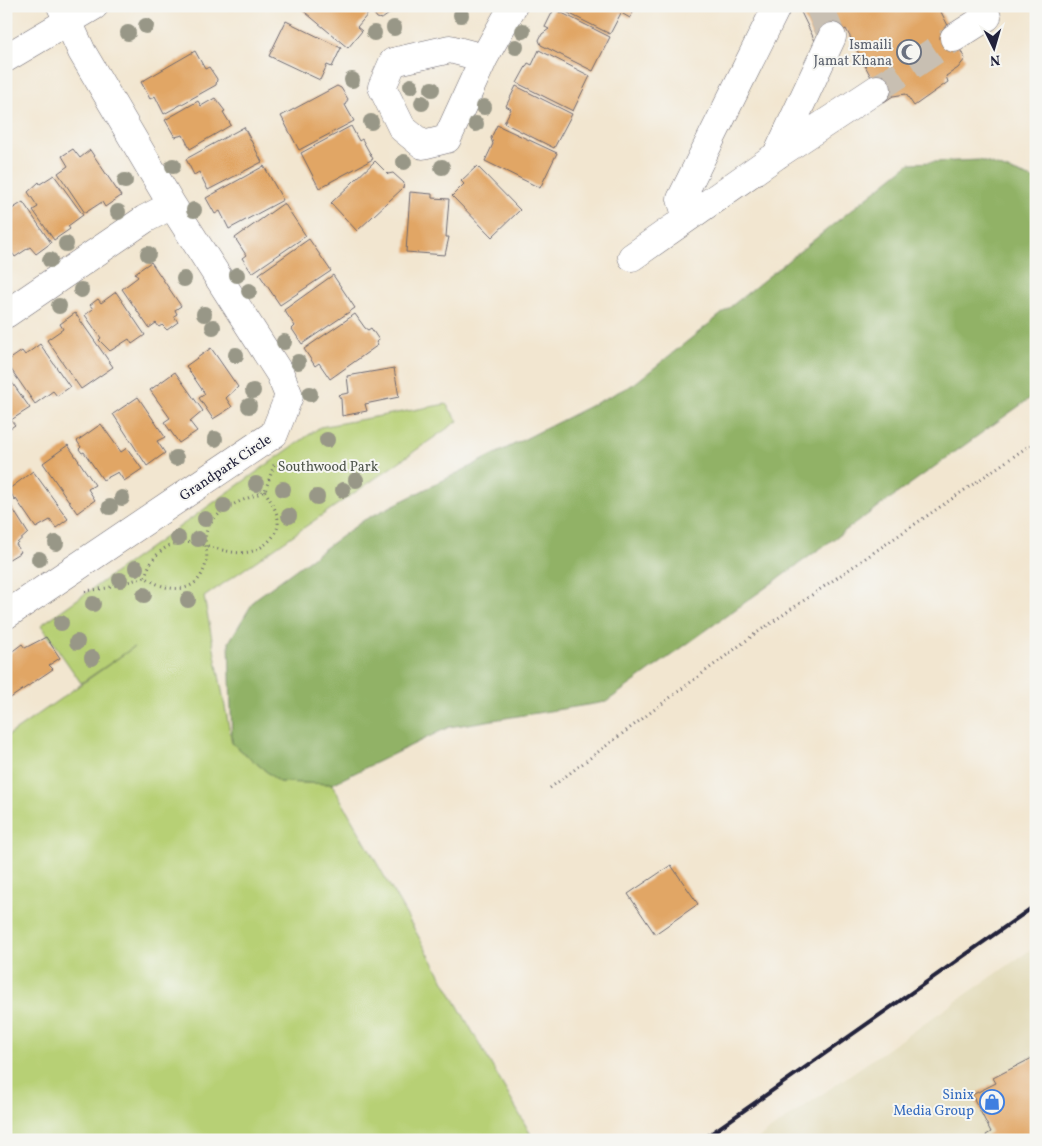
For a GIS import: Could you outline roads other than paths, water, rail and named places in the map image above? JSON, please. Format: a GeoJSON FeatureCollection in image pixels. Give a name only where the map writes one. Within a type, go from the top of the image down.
{"type":"FeatureCollection","features":[{"type":"Feature","properties":{"kind":"street"},"geometry":{"type":"LineString","coordinates":[[6,58],[64,15],[94,6]]}},
{"type":"Feature","properties":{"kind":"street"},"geometry":{"type":"LineString","coordinates":[[484,58],[513,6]]}},
{"type":"Feature","properties":{"kind":"street"},"geometry":{"type":"LineString","coordinates":[[687,218],[681,199],[777,6]]}},
{"type":"Feature","properties":{"kind":"street"},"geometry":{"type":"LineString","coordinates":[[954,38],[984,12]]}},
{"type":"Feature","properties":{"kind":"street","name":"Grandpark Circle"},"geometry":{"type":"LineString","coordinates":[[6,616],[274,434],[289,396],[280,374],[172,205],[64,15]]}},
{"type":"Feature","properties":{"kind":"street"},"geometry":{"type":"LineString","coordinates":[[777,155],[832,37]]}},
{"type":"Feature","properties":{"kind":"street"},"geometry":{"type":"LineString","coordinates":[[632,257],[777,155],[876,89]]}},
{"type":"Feature","properties":{"kind":"street"},"geometry":{"type":"LineString","coordinates":[[6,314],[145,219],[172,205]]}},
{"type":"Feature","properties":{"kind":"tunnel"},"geometry":{"type":"LineString","coordinates":[[819,6],[832,37]]}},
{"type":"Feature","properties":{"kind":"tunnel"},"geometry":{"type":"LineString","coordinates":[[877,89],[954,38]]}},
{"type":"Feature","properties":{"kind":"railway"},"geometry":{"type":"LineString","coordinates":[[702,1140],[1036,905]]}},
{"type":"Feature","properties":{"kind":"place","name":"Ismaili Jamat Khana"},"geometry":{"type":"Point","coordinates":[909,52]}},
{"type":"Feature","properties":{"kind":"place","name":"Sinix Media Group"},"geometry":{"type":"Point","coordinates":[992,1102]}},
{"type":"Feature","properties":{"kind":"park label","name":"Southwood Park"},"geometry":{"type":"Point","coordinates":[328,466]}}]}
